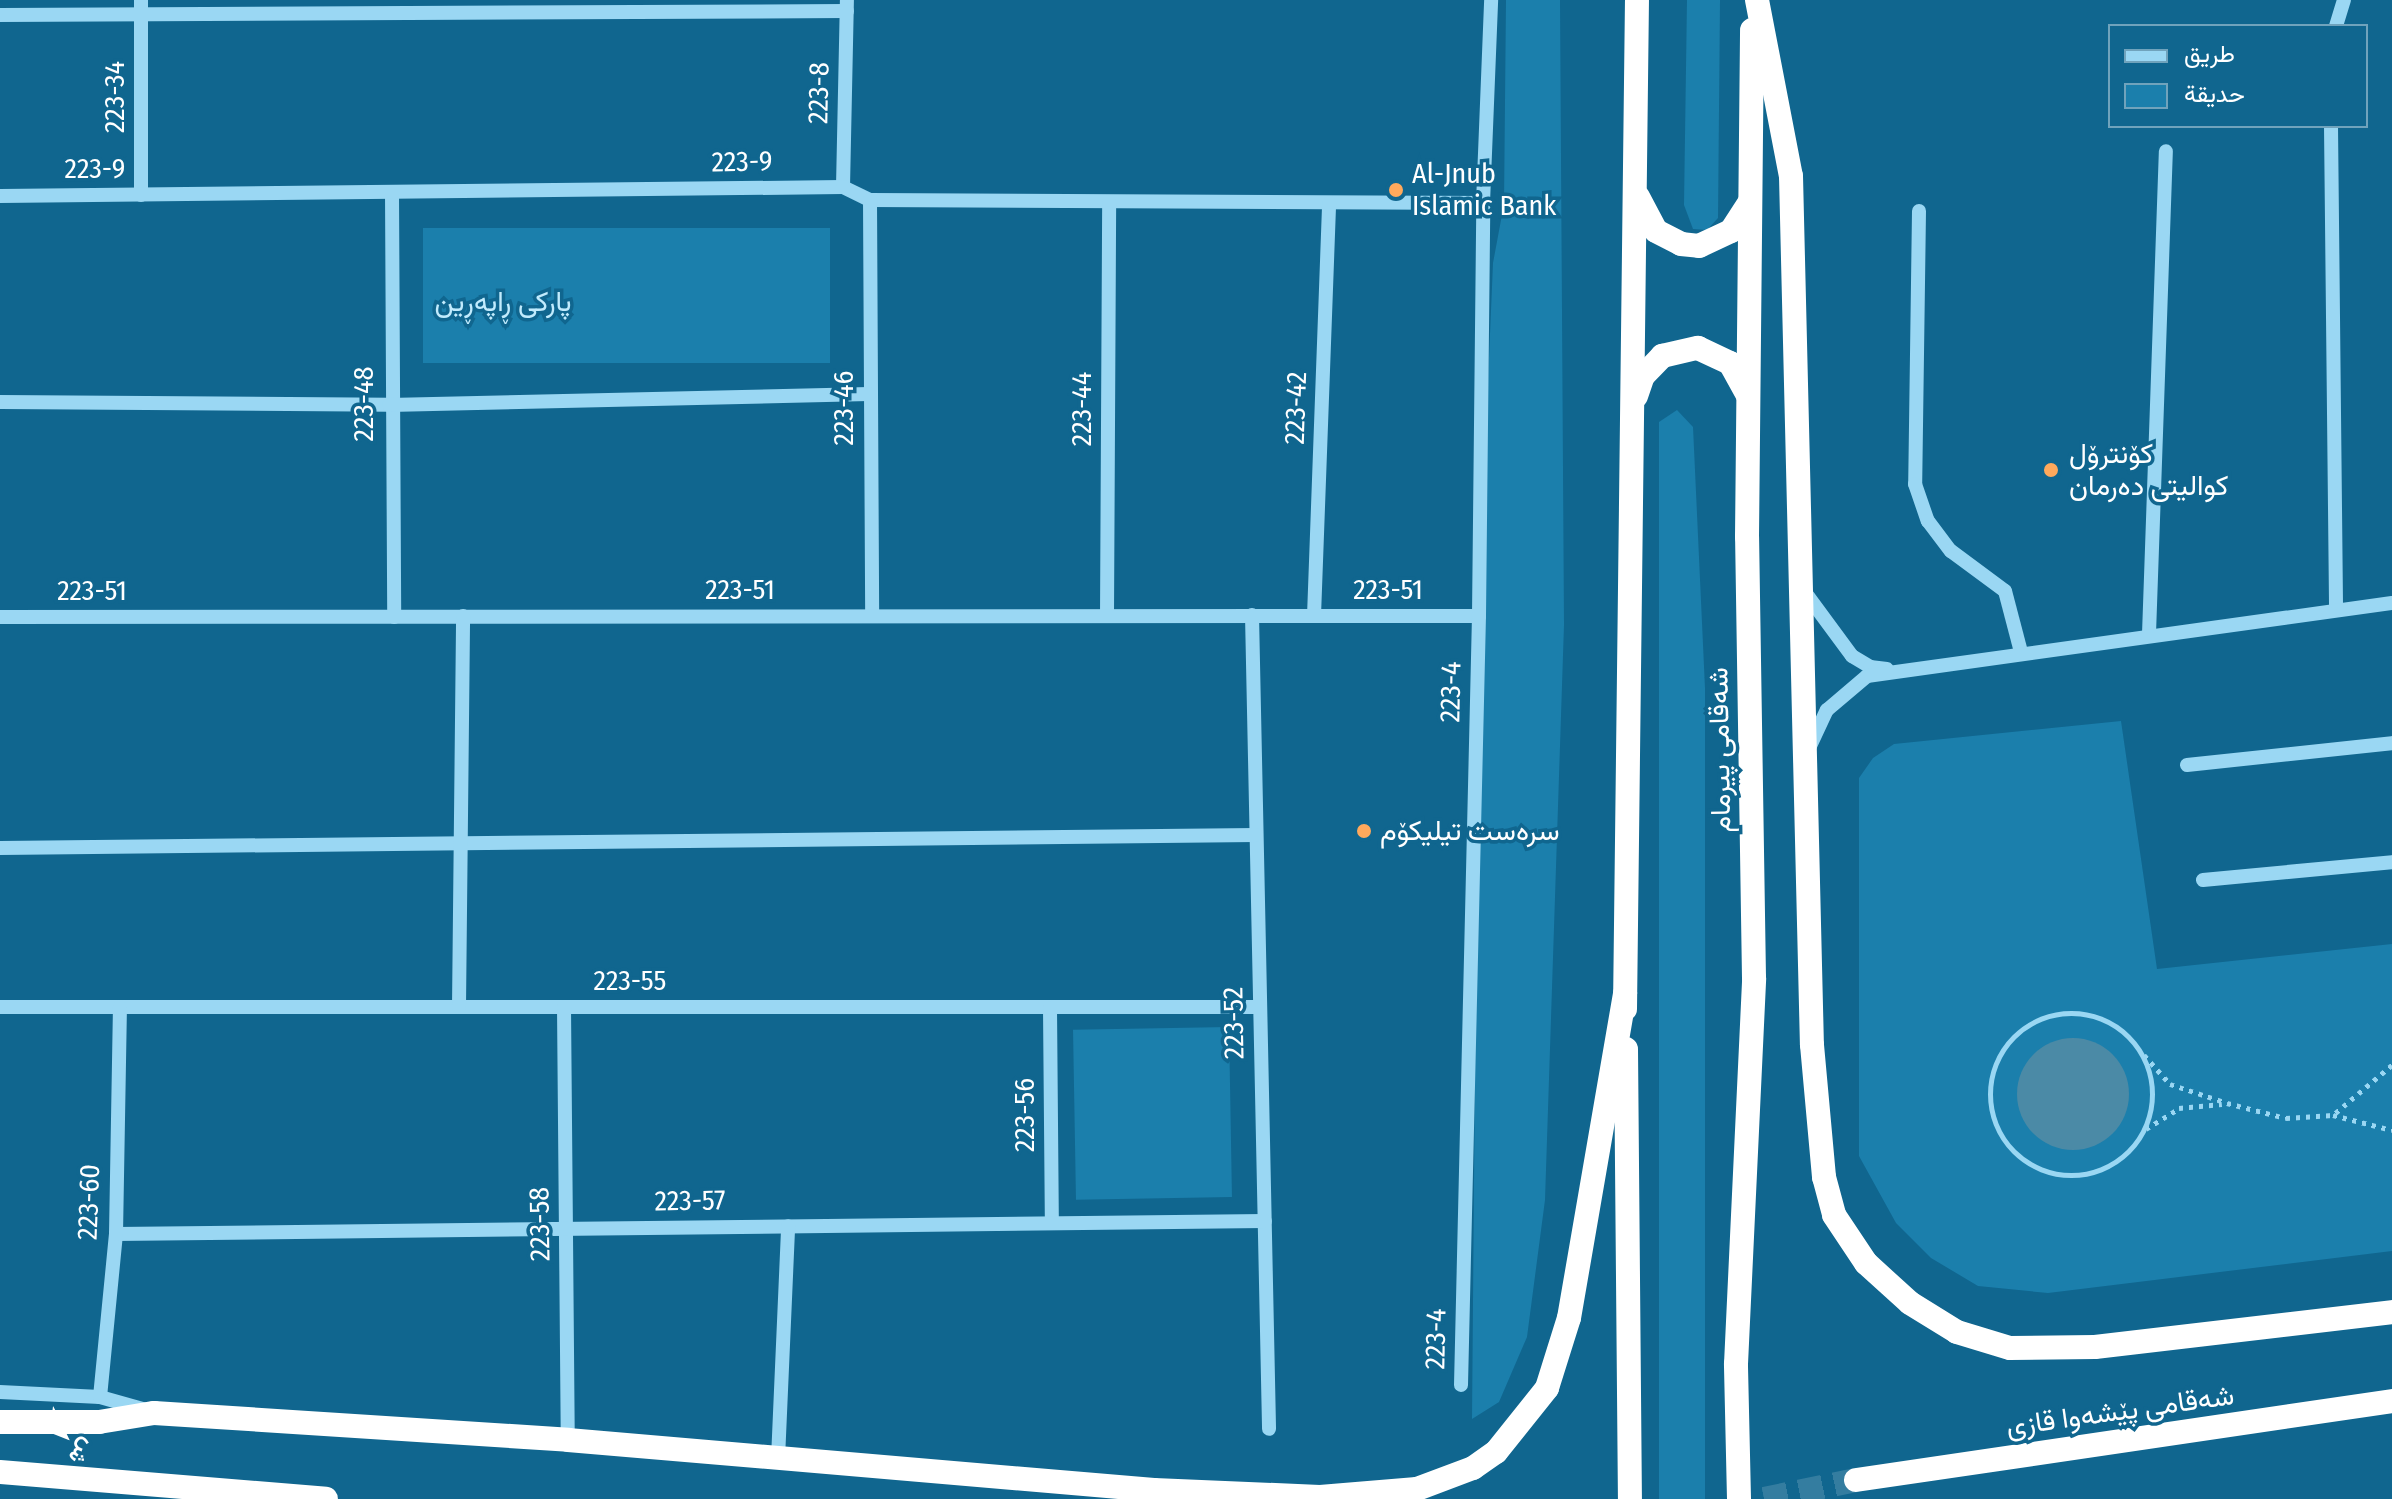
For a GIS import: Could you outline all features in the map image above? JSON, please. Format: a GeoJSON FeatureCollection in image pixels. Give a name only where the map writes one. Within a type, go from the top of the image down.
{"type":"FeatureCollection","features":[{"type":"Feature","properties":{"kind":"highway"},"geometry":{"type":"LineString","coordinates":[[1630,1499],[1625,993],[1637,0]]}},
{"type":"Feature","properties":{"kind":"highway"},"geometry":{"type":"LineString","coordinates":[[1754,0],[1791,176],[1812,1045],[1824,1177],[1834,1215],[1866,1263],[1910,1303],[1957,1332],[2010,1348],[2095,1347],[2392,1312]]}},
{"type":"Feature","properties":{"kind":"highway","name":"شەقامی پیرمام"},"geometry":{"type":"LineString","coordinates":[[1739,1499],[1736,1364],[1754,978],[1747,537],[1754,0]]}},
{"type":"Feature","properties":{"kind":"highway"},"geometry":{"type":"LineString","coordinates":[[1636,191],[1656,231],[1681,244],[1699,246],[1724,237],[1738,225],[1751,196]]}},
{"type":"Feature","properties":{"kind":"highway"},"geometry":{"type":"LineString","coordinates":[[1634,407],[1648,368],[1671,352],[1698,348],[1715,353],[1736,369],[1750,409]]}},
{"type":"Feature","properties":{"kind":"highway"},"geometry":{"type":"LineString","coordinates":[[0,1422],[99,1422],[154,1413],[568,1440],[1140,1489],[1320,1497],[1417,1489],[1473,1468],[1526,1420],[1547,1388],[1569,1318],[1625,993]]}},
{"type":"Feature","properties":{"kind":"highway","name":"شەقامی پێشەوا قازی"},"geometry":{"type":"LineString","coordinates":[[1856,1480],[2392,1401]]}},
{"type":"Feature","properties":{"kind":"highway"},"geometry":{"type":"LineString","coordinates":[[0,1472],[326,1499]]}},
{"type":"Feature","properties":{"kind":"street","name":"223-34"},"geometry":{"type":"LineString","coordinates":[[141,0],[141,195]]}},
{"type":"Feature","properties":{"kind":"street","name":"223-4"},"geometry":{"type":"LineString","coordinates":[[1461,1385],[1479,616],[1483,203],[1491,0]]}},
{"type":"Feature","properties":{"kind":"street"},"geometry":{"type":"LineString","coordinates":[[2337,24],[2344,0]]}},
{"type":"Feature","properties":{"kind":"street"},"geometry":{"type":"LineString","coordinates":[[0,15],[141,16],[362,7],[847,6]]}},
{"type":"Feature","properties":{"kind":"street","name":"223-8"},"geometry":{"type":"LineString","coordinates":[[843,187],[847,6]]}},
{"type":"Feature","properties":{"kind":"street"},"geometry":{"type":"LineString","coordinates":[[2331,128],[2336,609]]}},
{"type":"Feature","properties":{"kind":"street"},"geometry":{"type":"LineString","coordinates":[[2149,634],[2166,151]]}},
{"type":"Feature","properties":{"kind":"street","name":"223-9"},"geometry":{"type":"LineString","coordinates":[[0,196],[843,187],[870,200],[1483,203]]}},
{"type":"Feature","properties":{"kind":"street","name":"223-48"},"geometry":{"type":"LineString","coordinates":[[392,192],[389,405],[394,617]]}},
{"type":"Feature","properties":{"kind":"street","name":"223-46"},"geometry":{"type":"LineString","coordinates":[[870,200],[872,616]]}},
{"type":"Feature","properties":{"kind":"street","name":"223-44"},"geometry":{"type":"LineString","coordinates":[[1107,616],[1109,202]]}},
{"type":"Feature","properties":{"kind":"street","name":"223-42"},"geometry":{"type":"LineString","coordinates":[[1314,616],[1329,203]]}},
{"type":"Feature","properties":{"kind":"street"},"geometry":{"type":"LineString","coordinates":[[1919,211],[1915,484],[1928,521],[1951,551],[2005,591],[2021,652]]}},
{"type":"Feature","properties":{"kind":"street"},"geometry":{"type":"LineString","coordinates":[[0,402],[389,405],[869,394]]}},
{"type":"Feature","properties":{"kind":"street"},"geometry":{"type":"LineString","coordinates":[[1799,574],[1811,607],[1852,656],[1870,667],[1896,670]]}},
{"type":"Feature","properties":{"kind":"street"},"geometry":{"type":"LineString","coordinates":[[1806,764],[1827,710],[1852,685],[1896,670],[2392,603]]}},
{"type":"Feature","properties":{"kind":"street","name":"223-52"},"geometry":{"type":"LineString","coordinates":[[1252,615],[1269,1429]]}},
{"type":"Feature","properties":{"kind":"street"},"geometry":{"type":"LineString","coordinates":[[459,1007],[463,616]]}},
{"type":"Feature","properties":{"kind":"street","name":"223-51"},"geometry":{"type":"LineString","coordinates":[[0,617],[1479,616]]}},
{"type":"Feature","properties":{"kind":"street"},"geometry":{"type":"LineString","coordinates":[[2187,765],[2392,743]]}},
{"type":"Feature","properties":{"kind":"street"},"geometry":{"type":"LineString","coordinates":[[0,848],[1256,835]]}},
{"type":"Feature","properties":{"kind":"street"},"geometry":{"type":"LineString","coordinates":[[2203,880],[2392,862]]}},
{"type":"Feature","properties":{"kind":"street","name":"223-55"},"geometry":{"type":"LineString","coordinates":[[0,1007],[1260,1007]]}},
{"type":"Feature","properties":{"kind":"street","name":"223-60"},"geometry":{"type":"LineString","coordinates":[[100,1397],[116,1234],[120,1007]]}},
{"type":"Feature","properties":{"kind":"street","name":"223-58"},"geometry":{"type":"LineString","coordinates":[[564,1007],[568,1440]]}},
{"type":"Feature","properties":{"kind":"street","name":"223-56"},"geometry":{"type":"LineString","coordinates":[[1050,1008],[1052,1223]]}},
{"type":"Feature","properties":{"kind":"street","name":"223-57"},"geometry":{"type":"LineString","coordinates":[[116,1234],[1265,1221]]}},
{"type":"Feature","properties":{"kind":"street"},"geometry":{"type":"LineString","coordinates":[[778,1459],[788,1226]]}},
{"type":"Feature","properties":{"kind":"street"},"geometry":{"type":"LineString","coordinates":[[0,1392],[100,1397],[154,1413]]}},
{"type":"Feature","properties":{"kind":"path"},"geometry":{"type":"LineString","coordinates":[[2227,1103],[2179,1108],[2143,1131],[2113,1165],[2088,1175],[2061,1176],[2035,1168],[2014,1153],[1990,1106],[1991,1079],[2001,1054],[2018,1032],[2042,1018],[2069,1012],[2096,1016],[2120,1029],[2170,1084],[2286,1118],[2333,1115],[2392,1130]]}},
{"type":"Feature","properties":{"kind":"path"},"geometry":{"type":"LineString","coordinates":[[2139,1048],[2150,1072],[2153,1099],[2143,1131]]}},
{"type":"Feature","properties":{"kind":"path"},"geometry":{"type":"LineString","coordinates":[[2333,1115],[2392,1065]]}},
{"type":"Feature","properties":{"kind":"green space"},"geometry":{"type":"Polygon","coordinates":[[[1506,0],[1560,0],[1564,625],[1545,1200],[1527,1337],[1499,1402],[1472,1419],[1479,595],[1493,263],[1504,204],[1506,0]]]}},
{"type":"Feature","properties":{"kind":"green space"},"geometry":{"type":"Polygon","coordinates":[[[1687,0],[1720,0],[1718,218],[1707,230],[1693,229],[1684,205],[1687,0]]]}},
{"type":"Feature","properties":{"kind":"green space","name":"پارکی ڕاپەڕین"},"geometry":{"type":"Polygon","coordinates":[[[423,228],[830,228],[830,363],[423,363],[423,228]]]}},
{"type":"Feature","properties":{"kind":"green space"},"geometry":{"type":"Polygon","coordinates":[[[1677,410],[1693,427],[1705,688],[1705,1499],[1659,1499],[1659,422],[1677,410]]]}},
{"type":"Feature","properties":{"kind":"green space"},"geometry":{"type":"Polygon","coordinates":[[[2121,721],[2157,969],[2392,944],[2392,1251],[2048,1293],[1978,1286],[1931,1258],[1896,1223],[1859,1156],[1859,778],[1873,758],[1894,744],[2121,721]]]}},
{"type":"Feature","properties":{"kind":"green space"},"geometry":{"type":"Polygon","coordinates":[[[1229,1027],[1232,1197],[1076,1200],[1073,1030],[1229,1027]]]}},
{"type":"Feature","properties":{"kind":"shaded area"},"geometry":{"type":"Polygon","coordinates":[[[2073,1038],[2094,1042],[2113,1054],[2125,1073],[2129,1094],[2125,1115],[2113,1134],[2094,1146],[2073,1150],[2052,1146],[2033,1134],[2021,1115],[2017,1094],[2021,1073],[2033,1054],[2052,1042],[2073,1038]]]}},
{"type":"Feature","properties":{"kind":"tunnel"},"geometry":{"type":"LineString","coordinates":[[1764,1499],[1856,1480]]}},
{"type":"Feature","properties":{"kind":"place","name":"Al-Jnub Islamic Bank"},"geometry":{"type":"Point","coordinates":[1396,190]}},
{"type":"Feature","properties":{"kind":"place","name":"کۆنترۆل کوالیتی دەرمان"},"geometry":{"type":"Point","coordinates":[2051,470]}},
{"type":"Feature","properties":{"kind":"place","name":"سره‌ست تیلیکۆم"},"geometry":{"type":"Point","coordinates":[1364,831]}}]}
